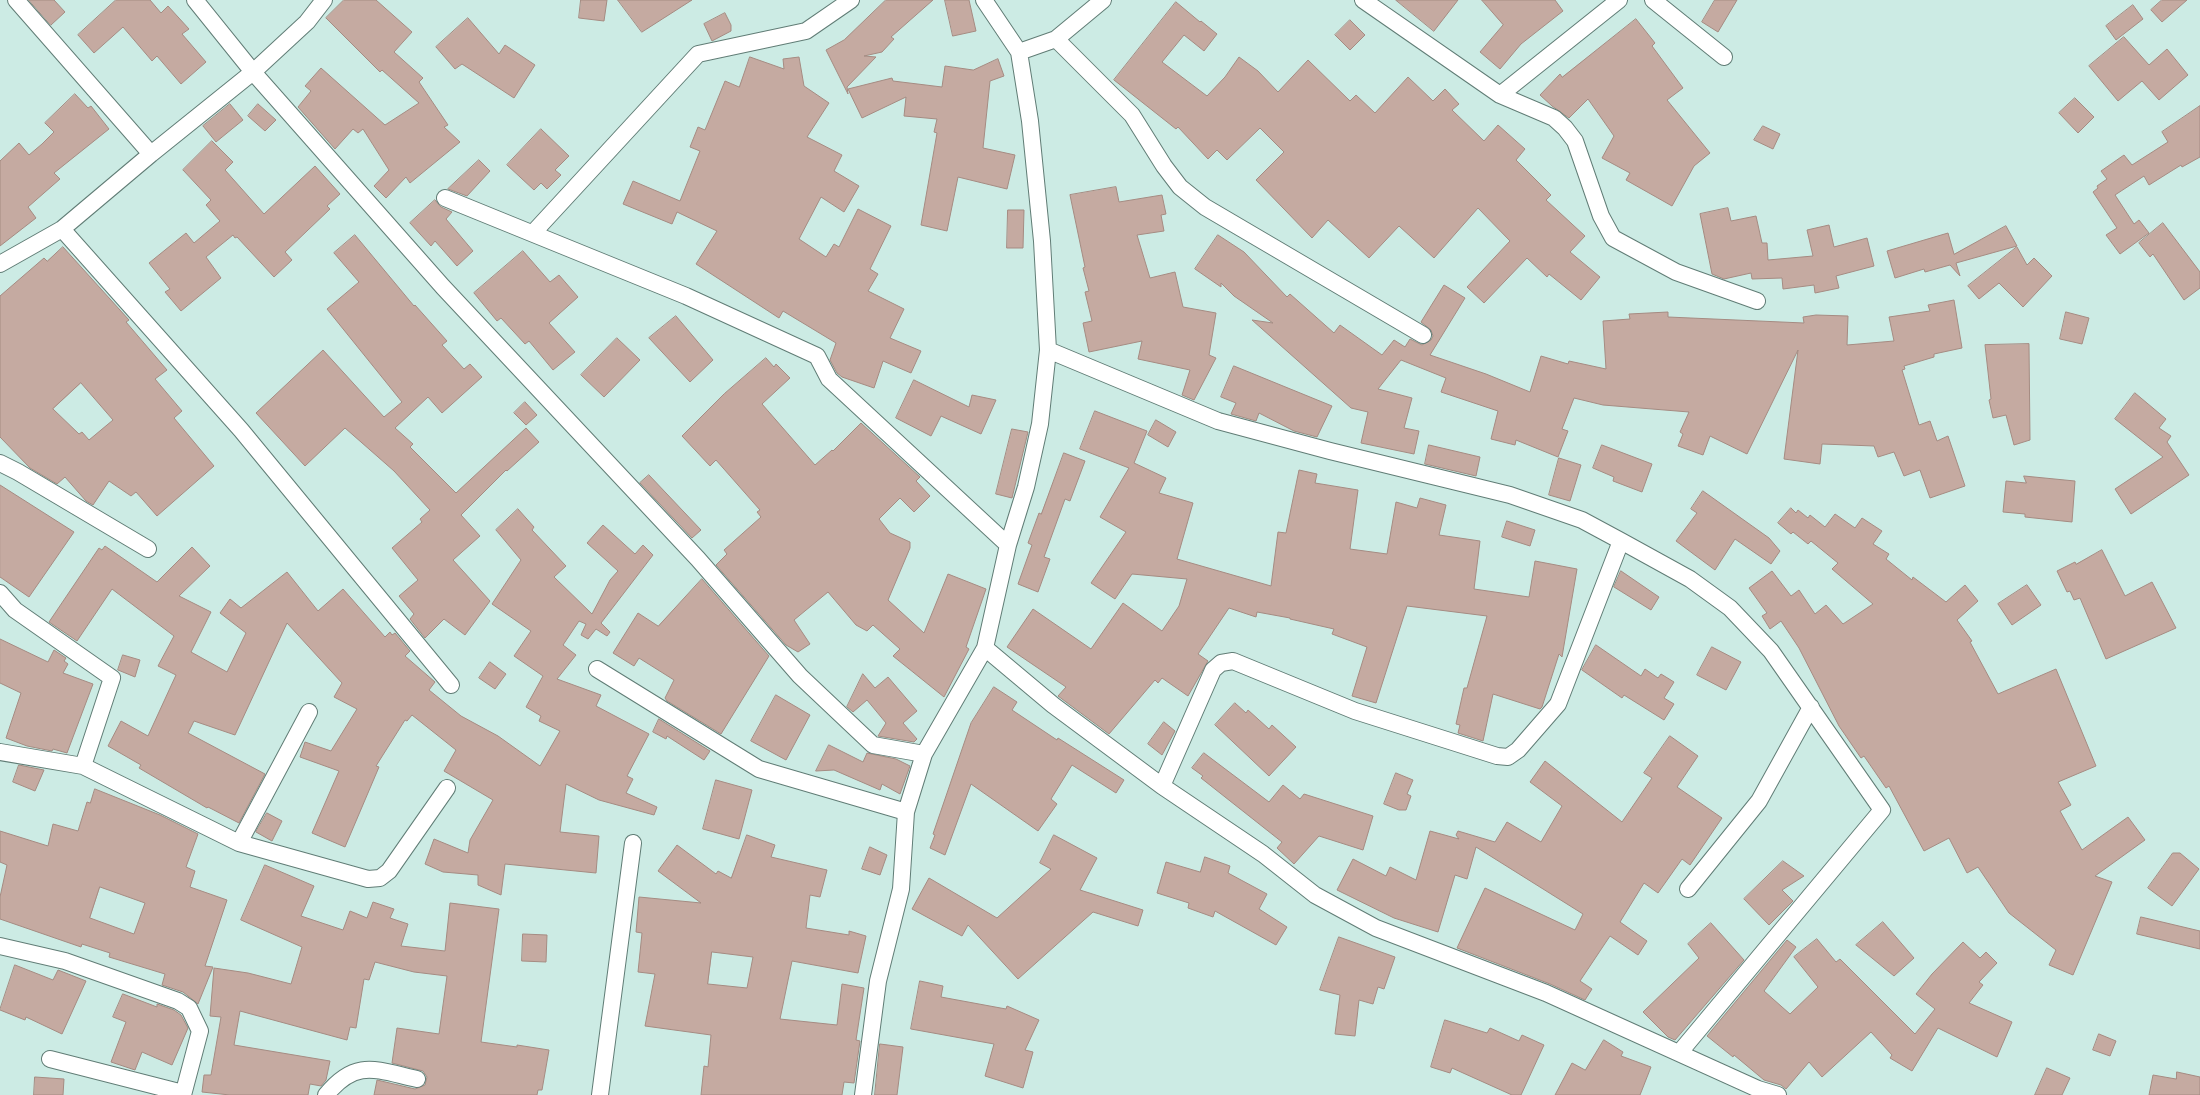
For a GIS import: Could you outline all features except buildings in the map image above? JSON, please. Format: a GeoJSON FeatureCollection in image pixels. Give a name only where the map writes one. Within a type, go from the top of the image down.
{"type":"FeatureCollection","features":[{"type":"Feature","properties":{"kind":"street"},"geometry":{"type":"LineString","coordinates":[[16,0],[151,154]]}},
{"type":"Feature","properties":{"kind":"street"},"geometry":{"type":"LineString","coordinates":[[195,0],[253,72],[443,287],[698,559],[800,676],[873,745],[924,754]]}},
{"type":"Feature","properties":{"kind":"street"},"geometry":{"type":"LineString","coordinates":[[0,264],[62,229],[253,72],[307,22],[324,0]]}},
{"type":"Feature","properties":{"kind":"street"},"geometry":{"type":"LineString","coordinates":[[533,233],[698,54],[806,31],[850,0]]}},
{"type":"Feature","properties":{"kind":"street"},"geometry":{"type":"LineString","coordinates":[[863,1095],[878,982],[901,889],[906,812],[924,754],[985,648],[1008,545],[1026,487],[1040,424],[1048,350],[1035,155],[1019,52],[984,0]]}},
{"type":"Feature","properties":{"kind":"street"},"geometry":{"type":"LineString","coordinates":[[1019,52],[1056,39],[1104,0]]}},
{"type":"Feature","properties":{"kind":"street"},"geometry":{"type":"LineString","coordinates":[[1363,0],[1500,95],[1554,118],[1575,141],[1601,216],[1613,238],[1676,272],[1757,301]]}},
{"type":"Feature","properties":{"kind":"street"},"geometry":{"type":"LineString","coordinates":[[1500,95],[1619,0]]}},
{"type":"Feature","properties":{"kind":"street"},"geometry":{"type":"LineString","coordinates":[[1653,0],[1724,57]]}},
{"type":"Feature","properties":{"kind":"street"},"geometry":{"type":"LineString","coordinates":[[1056,39],[1132,115],[1164,166],[1180,187],[1205,207],[1422,335]]}},
{"type":"Feature","properties":{"kind":"street"},"geometry":{"type":"LineString","coordinates":[[445,198],[686,296],[817,356],[829,379],[1008,545]]}},
{"type":"Feature","properties":{"kind":"street"},"geometry":{"type":"LineString","coordinates":[[62,229],[241,430],[451,685]]}},
{"type":"Feature","properties":{"kind":"street"},"geometry":{"type":"LineString","coordinates":[[1048,350],[1218,421],[1330,451],[1510,495],[1582,520],[1690,579],[1730,608],[1771,651],[1882,810],[1680,1052]]}},
{"type":"Feature","properties":{"kind":"street"},"geometry":{"type":"LineString","coordinates":[[0,463],[148,549]]}},
{"type":"Feature","properties":{"kind":"street"},"geometry":{"type":"LineString","coordinates":[[1162,786],[1213,670],[1221,663],[1234,661],[1355,712],[1497,756],[1508,757],[1518,750],[1558,704],[1621,541]]}},
{"type":"Feature","properties":{"kind":"street"},"geometry":{"type":"LineString","coordinates":[[0,593],[15,610],[112,678],[82,766]]}},
{"type":"Feature","properties":{"kind":"street"},"geometry":{"type":"LineString","coordinates":[[985,648],[1053,705],[1162,786],[1263,854],[1315,895],[1376,928],[1546,993],[1680,1052],[1758,1089],[1778,1095]]}},
{"type":"Feature","properties":{"kind":"street"},"geometry":{"type":"LineString","coordinates":[[597,669],[759,769],[906,812]]}},
{"type":"Feature","properties":{"kind":"street"},"geometry":{"type":"LineString","coordinates":[[1688,889],[1759,801],[1810,707]]}},
{"type":"Feature","properties":{"kind":"street"},"geometry":{"type":"LineString","coordinates":[[239,843],[309,712]]}},
{"type":"Feature","properties":{"kind":"street"},"geometry":{"type":"LineString","coordinates":[[0,752],[82,766],[239,843],[368,879],[380,878],[389,871],[447,788]]}},
{"type":"Feature","properties":{"kind":"street"},"geometry":{"type":"LineString","coordinates":[[600,1095],[633,843]]}},
{"type":"Feature","properties":{"kind":"street"},"geometry":{"type":"LineString","coordinates":[[0,946],[65,960],[178,1001],[189,1008],[200,1031],[183,1094],[50,1058]]}},
{"type":"Feature","properties":{"kind":"street"},"geometry":{"type":"LineString","coordinates":[[326,1095],[338,1080],[354,1070],[375,1070],[417,1079]]}}]}
